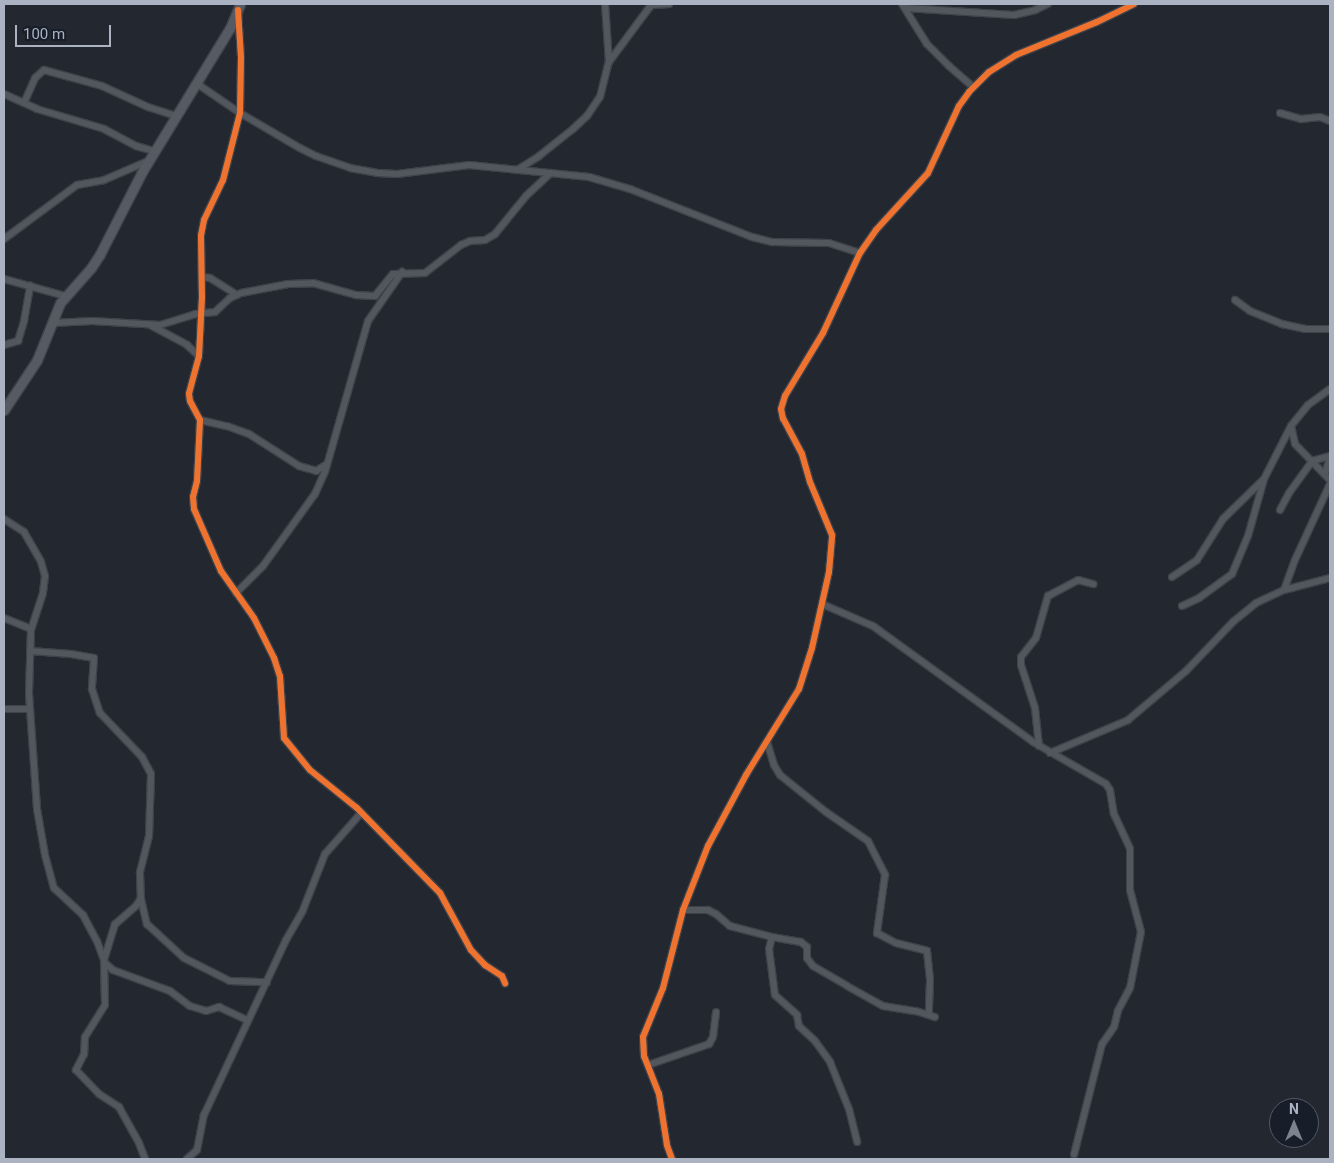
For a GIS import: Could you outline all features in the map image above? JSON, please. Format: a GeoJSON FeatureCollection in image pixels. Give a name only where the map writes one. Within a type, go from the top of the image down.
{"type":"FeatureCollection","features":[{"type":"Feature","properties":{"kind":"street"},"geometry":{"type":"LineString","coordinates":[[517,170],[557,143],[587,116],[600,97],[609,62],[605,4]]}},
{"type":"Feature","properties":{"kind":"street"},"geometry":{"type":"LineString","coordinates":[[609,62],[652,5],[669,4]]}},
{"type":"Feature","properties":{"kind":"street"},"geometry":{"type":"LineString","coordinates":[[904,6],[1014,15],[1035,10],[1048,4]]}},
{"type":"Feature","properties":{"kind":"street"},"geometry":{"type":"LineString","coordinates":[[1114,4],[1120,11]]}},
{"type":"Feature","properties":{"kind":"street"},"geometry":{"type":"LineString","coordinates":[[672,1159],[666,1136],[663,1111],[642,1047],[643,1037],[663,988],[684,910],[701,861],[746,775],[799,689],[810,654],[829,572],[832,535],[810,482],[802,454],[785,425],[781,409],[785,396],[823,333],[860,253],[876,230],[928,173],[959,106],[973,87],[989,72],[1016,55],[1134,4]]}},
{"type":"Feature","properties":{"kind":"street"},"geometry":{"type":"LineString","coordinates":[[904,6],[928,44],[973,87]]}},
{"type":"Feature","properties":{"kind":"street"},"geometry":{"type":"LineString","coordinates":[[4,410],[37,360],[64,296],[91,268],[148,161],[196,83],[239,7]]}},
{"type":"Feature","properties":{"kind":"street"},"geometry":{"type":"LineString","coordinates":[[239,7],[241,58],[240,112],[223,180],[202,227],[202,276],[198,356],[189,398],[200,420],[194,505],[216,562],[257,624],[278,671],[284,738],[310,770],[361,813],[440,893],[474,955],[502,976],[505,983]]}},
{"type":"Feature","properties":{"kind":"street"},"geometry":{"type":"LineString","coordinates":[[24,103],[35,78],[44,70],[102,86],[148,107],[176,116]]}},
{"type":"Feature","properties":{"kind":"street"},"geometry":{"type":"LineString","coordinates":[[196,83],[240,112],[316,156],[364,171],[397,174],[418,173],[464,166],[589,178],[630,189],[752,237],[772,242],[829,242],[860,253]]}},
{"type":"Feature","properties":{"kind":"street"},"geometry":{"type":"LineString","coordinates":[[4,94],[36,109],[104,130],[136,146],[154,151]]}},
{"type":"Feature","properties":{"kind":"street"},"geometry":{"type":"LineString","coordinates":[[1280,113],[1301,119],[1320,117],[1330,121]]}},
{"type":"Feature","properties":{"kind":"street"},"geometry":{"type":"LineString","coordinates":[[4,239],[77,184],[104,180],[148,161]]}},
{"type":"Feature","properties":{"kind":"street"},"geometry":{"type":"LineString","coordinates":[[53,324],[92,321],[151,326],[215,312],[237,294],[264,288],[306,283],[370,296],[379,292],[393,274],[402,272],[425,273],[461,245],[484,240],[495,234],[526,196],[551,173]]}},
{"type":"Feature","properties":{"kind":"street"},"geometry":{"type":"LineString","coordinates":[[236,593],[263,566],[307,507],[327,464],[368,321],[402,272]]}},
{"type":"Feature","properties":{"kind":"street"},"geometry":{"type":"LineString","coordinates":[[202,276],[210,278],[237,294]]}},
{"type":"Feature","properties":{"kind":"street"},"geometry":{"type":"LineString","coordinates":[[4,279],[64,296]]}},
{"type":"Feature","properties":{"kind":"street"},"geometry":{"type":"LineString","coordinates":[[4,345],[18,341],[26,315],[30,286]]}},
{"type":"Feature","properties":{"kind":"street"},"geometry":{"type":"LineString","coordinates":[[1235,300],[1250,311],[1282,324],[1305,330],[1330,329]]}},
{"type":"Feature","properties":{"kind":"street"},"geometry":{"type":"LineString","coordinates":[[151,326],[187,345],[198,356]]}},
{"type":"Feature","properties":{"kind":"street"},"geometry":{"type":"LineString","coordinates":[[1182,606],[1199,598],[1232,574],[1246,544],[1264,479],[1291,426],[1308,405],[1330,389]]}},
{"type":"Feature","properties":{"kind":"street"},"geometry":{"type":"LineString","coordinates":[[200,420],[228,426],[249,434],[299,466],[316,471],[327,464]]}},
{"type":"Feature","properties":{"kind":"street"},"geometry":{"type":"LineString","coordinates":[[1291,426],[1295,444],[1330,480]]}},
{"type":"Feature","properties":{"kind":"street"},"geometry":{"type":"LineString","coordinates":[[1280,510],[1288,493],[1312,461],[1330,457],[1325,474]]}},
{"type":"Feature","properties":{"kind":"street"},"geometry":{"type":"LineString","coordinates":[[1172,577],[1197,560],[1224,519],[1264,479]]}},
{"type":"Feature","properties":{"kind":"street"},"geometry":{"type":"LineString","coordinates":[[1284,590],[1295,560],[1330,484]]}},
{"type":"Feature","properties":{"kind":"street"},"geometry":{"type":"LineString","coordinates":[[4,519],[24,532],[44,572],[45,584],[31,629],[30,709],[38,818],[52,884],[83,915],[97,941],[104,960],[113,970],[170,991],[190,1006],[206,1011],[219,1007],[247,1020]]}},
{"type":"Feature","properties":{"kind":"street"},"geometry":{"type":"LineString","coordinates":[[1050,753],[1128,720],[1186,671],[1249,607],[1284,590],[1330,578]]}},
{"type":"Feature","properties":{"kind":"street"},"geometry":{"type":"LineString","coordinates":[[1039,746],[1035,708],[1021,666],[1021,657],[1036,638],[1048,596],[1078,580],[1093,584]]}},
{"type":"Feature","properties":{"kind":"street"},"geometry":{"type":"LineString","coordinates":[[822,604],[873,626],[943,679],[1039,746],[1104,782],[1110,790],[1114,814],[1130,849],[1130,890],[1140,929],[1130,988],[1118,1011],[1114,1027],[1102,1044],[1074,1154]]}},
{"type":"Feature","properties":{"kind":"street"},"geometry":{"type":"LineString","coordinates":[[4,618],[31,629]]}},
{"type":"Feature","properties":{"kind":"street"},"geometry":{"type":"LineString","coordinates":[[30,651],[94,658],[92,689],[100,713],[142,757],[149,768],[151,779],[149,836],[140,873],[141,898],[147,924],[184,958],[230,981],[267,982]]}},
{"type":"Feature","properties":{"kind":"street"},"geometry":{"type":"LineString","coordinates":[[4,709],[30,709]]}},
{"type":"Feature","properties":{"kind":"street"},"geometry":{"type":"LineString","coordinates":[[684,910],[712,912],[730,926],[772,938],[801,942],[807,947],[808,958],[813,966],[884,1006],[932,1016],[927,951],[896,942],[877,933],[886,875],[868,841],[826,812],[780,775],[774,764],[768,742]]}},
{"type":"Feature","properties":{"kind":"street"},"geometry":{"type":"LineString","coordinates":[[187,1159],[197,1150],[204,1115],[227,1070],[247,1020],[286,940],[303,910],[325,854],[361,813]]}},
{"type":"Feature","properties":{"kind":"street"},"geometry":{"type":"LineString","coordinates":[[141,898],[136,906],[115,924],[104,960],[105,1005],[86,1034],[84,1054],[76,1070],[99,1094],[119,1107],[139,1143],[145,1159]]}},
{"type":"Feature","properties":{"kind":"street"},"geometry":{"type":"LineString","coordinates":[[772,938],[769,949],[774,995],[797,1015],[799,1026],[815,1041],[830,1062],[849,1109],[857,1142]]}},
{"type":"Feature","properties":{"kind":"street"},"geometry":{"type":"LineString","coordinates":[[648,1065],[709,1044],[713,1037],[716,1012]]}},
{"type":"Feature","properties":{"kind":"cycle path"},"geometry":{"type":"LineString","coordinates":[[672,1159],[667,1145],[659,1094],[644,1056],[643,1037],[663,988],[683,910],[708,846],[746,775],[799,689],[812,648],[829,572],[832,535],[810,482],[802,454],[783,419],[781,409],[785,396],[823,333],[860,253],[876,230],[928,173],[959,106],[969,92],[989,72],[1016,55],[1097,22],[1134,4]]}},
{"type":"Feature","properties":{"kind":"cycle path"},"geometry":{"type":"LineString","coordinates":[[238,10],[241,58],[240,113],[223,180],[204,220],[201,236],[202,297],[199,356],[189,394],[190,401],[200,420],[197,481],[193,497],[194,509],[221,571],[254,618],[274,658],[280,676],[284,738],[310,770],[357,808],[440,893],[471,950],[485,965],[502,976],[505,983]]}}]}
